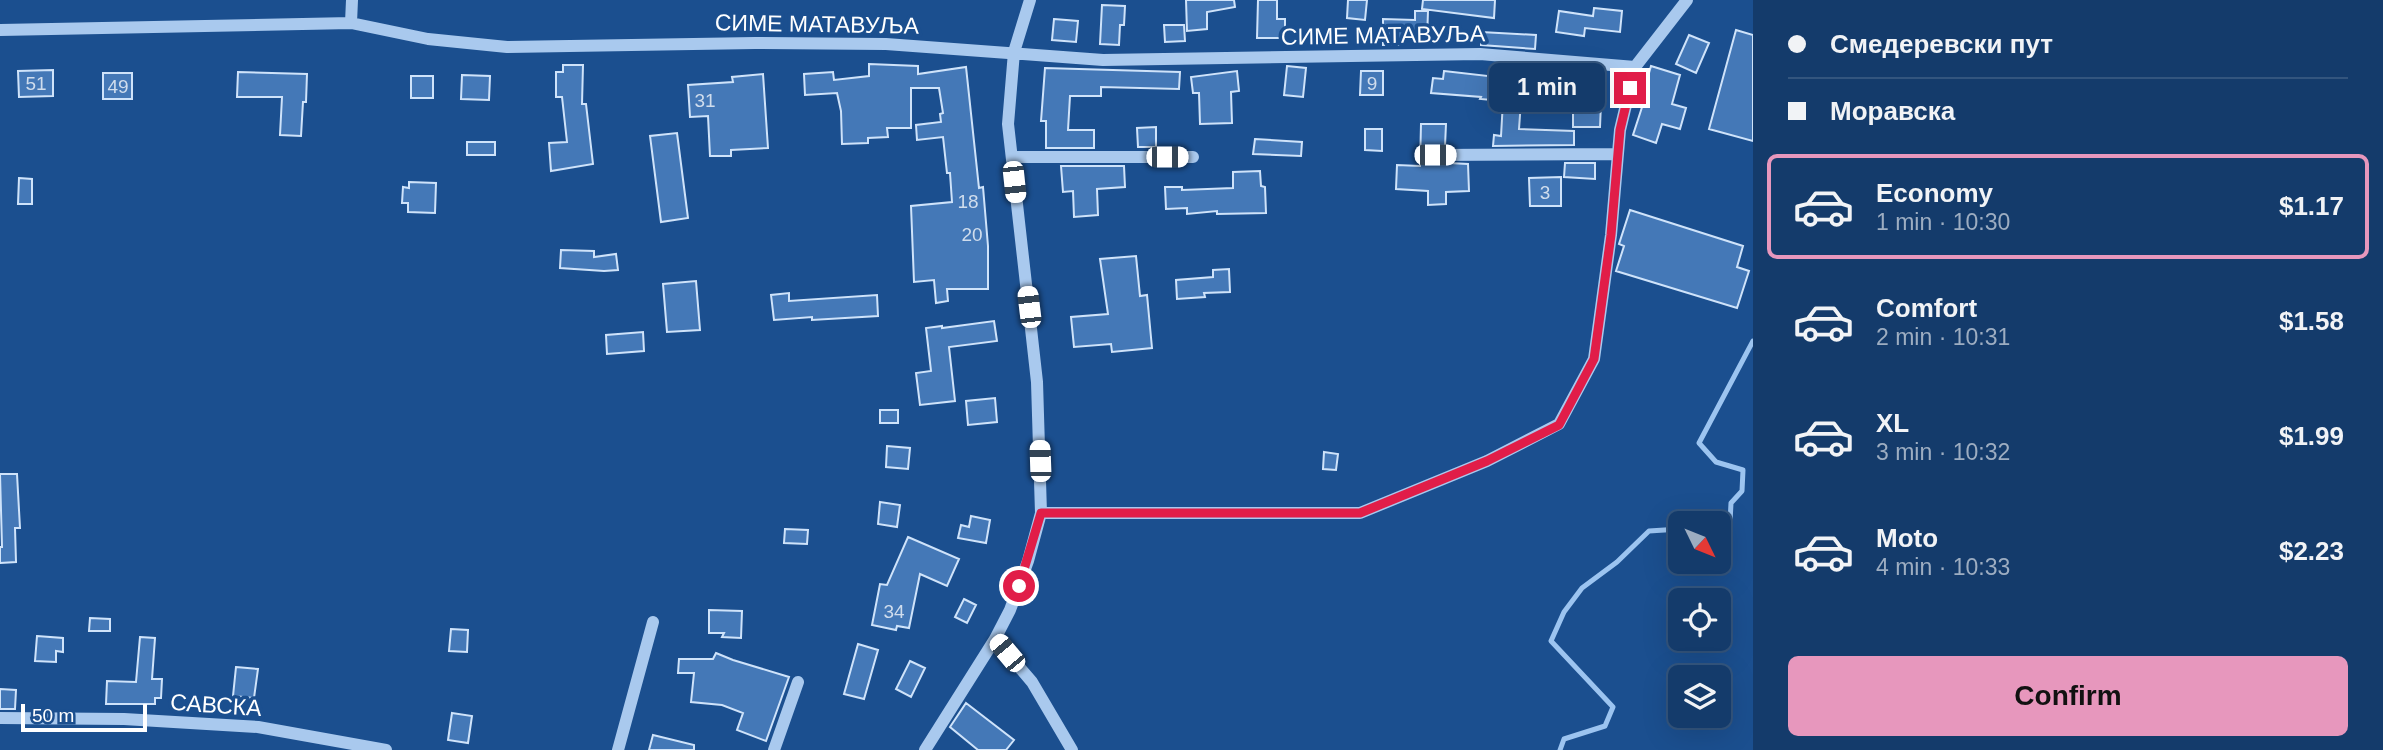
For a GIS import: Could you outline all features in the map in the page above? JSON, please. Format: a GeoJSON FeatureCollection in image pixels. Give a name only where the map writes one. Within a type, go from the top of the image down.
{"type":"FeatureCollection","features":[{"type":"Feature","properties":{"kind":"street"},"geometry":{"type":"LineString","coordinates":[[351,23],[352,0]]}},
{"type":"Feature","properties":{"kind":"street"},"geometry":{"type":"LineString","coordinates":[[925,750],[995,639],[1010,610],[1028,561],[1041,513],[1037,382],[1008,124],[1014,52],[1030,0]]}},
{"type":"Feature","properties":{"kind":"street"},"geometry":{"type":"LineString","coordinates":[[1041,513],[1360,513],[1487,461],[1559,425],[1594,359],[1611,235],[1620,130],[1635,67],[1687,0]]}},
{"type":"Feature","properties":{"kind":"street","name":"СИМЕ МАТАВУЉА"},"geometry":{"type":"LineString","coordinates":[[0,30],[351,23],[428,39],[507,47],[886,44],[1103,60],[1480,54],[1635,67]]}},
{"type":"Feature","properties":{"kind":"street"},"geometry":{"type":"LineString","coordinates":[[1435,155],[1618,154]]}},
{"type":"Feature","properties":{"kind":"street"},"geometry":{"type":"LineString","coordinates":[[1012,157],[1193,157]]}},
{"type":"Feature","properties":{"kind":"street"},"geometry":{"type":"LineString","coordinates":[[618,750],[653,622]]}},
{"type":"Feature","properties":{"kind":"street"},"geometry":{"type":"LineString","coordinates":[[995,639],[1032,682],[1072,750]]}},
{"type":"Feature","properties":{"kind":"street"},"geometry":{"type":"LineString","coordinates":[[774,750],[798,681]]}},
{"type":"Feature","properties":{"kind":"street","name":"САВСКА"},"geometry":{"type":"LineString","coordinates":[[0,718],[124,719],[258,727],[386,750]]}},
{"type":"Feature","properties":{"kind":"building"},"geometry":{"type":"Polygon","coordinates":[[[1186,0],[1234,0],[1235,7],[1207,12],[1207,29],[1187,31],[1186,0]]]}},
{"type":"Feature","properties":{"kind":"building"},"geometry":{"type":"Polygon","coordinates":[[[1258,0],[1277,0],[1277,19],[1285,19],[1285,38],[1257,38],[1258,0]]]}},
{"type":"Feature","properties":{"kind":"building"},"geometry":{"type":"Polygon","coordinates":[[[1348,0],[1367,0],[1365,20],[1347,18],[1348,0]]]}},
{"type":"Feature","properties":{"kind":"building"},"geometry":{"type":"Polygon","coordinates":[[[1423,0],[1495,0],[1494,18],[1422,9],[1423,0]]]}},
{"type":"Feature","properties":{"kind":"building"},"geometry":{"type":"Polygon","coordinates":[[[1102,5],[1125,6],[1119,45],[1100,44],[1102,5]]]}},
{"type":"Feature","properties":{"kind":"building"},"geometry":{"type":"Polygon","coordinates":[[[1594,8],[1622,11],[1620,32],[1585,28],[1584,36],[1556,32],[1559,11],[1593,16],[1594,8]]]}},
{"type":"Feature","properties":{"kind":"building"},"geometry":{"type":"Polygon","coordinates":[[[1415,11],[1428,11],[1427,40],[1402,39],[1402,45],[1383,45],[1383,19],[1415,20],[1415,11]]]}},
{"type":"Feature","properties":{"kind":"building"},"geometry":{"type":"Polygon","coordinates":[[[1054,19],[1078,21],[1076,42],[1052,40],[1054,19]]]}},
{"type":"Feature","properties":{"kind":"building"},"geometry":{"type":"Polygon","coordinates":[[[1164,25],[1184,25],[1185,41],[1165,42],[1164,25]]]}},
{"type":"Feature","properties":{"kind":"building"},"geometry":{"type":"Polygon","coordinates":[[[1736,30],[1753,35],[1753,141],[1709,129],[1736,30]]]}},
{"type":"Feature","properties":{"kind":"building"},"geometry":{"type":"Polygon","coordinates":[[[1481,32],[1536,35],[1535,49],[1481,45],[1481,32]]]}},
{"type":"Feature","properties":{"kind":"building"},"geometry":{"type":"Polygon","coordinates":[[[1689,35],[1709,43],[1696,73],[1676,64],[1689,35]]]}},
{"type":"Feature","properties":{"kind":"building"},"geometry":{"type":"Polygon","coordinates":[[[869,64],[918,66],[918,74],[966,67],[979,188],[983,187],[988,246],[988,289],[947,289],[948,301],[936,303],[934,280],[914,282],[911,206],[952,202],[943,137],[917,140],[916,125],[941,122],[940,114],[943,113],[939,88],[911,88],[911,128],[887,128],[888,137],[868,138],[868,143],[842,144],[841,111],[837,93],[805,95],[804,74],[833,72],[834,80],[869,76],[869,64]]]}},
{"type":"Feature","properties":{"kind":"building"},"geometry":{"type":"Polygon","coordinates":[[[563,65],[583,65],[582,104],[586,104],[593,164],[551,171],[549,143],[567,142],[562,97],[556,97],[556,72],[563,72],[563,65]]]}},
{"type":"Feature","properties":{"kind":"building"},"geometry":{"type":"Polygon","coordinates":[[[1287,66],[1306,68],[1303,97],[1284,95],[1287,66]]]}},
{"type":"Feature","properties":{"kind":"building"},"geometry":{"type":"Polygon","coordinates":[[[1651,66],[1680,75],[1672,104],[1686,108],[1680,129],[1662,124],[1656,143],[1633,135],[1646,95],[1643,94],[1651,66]]]}},
{"type":"Feature","properties":{"kind":"building"},"geometry":{"type":"Polygon","coordinates":[[[1045,68],[1180,72],[1179,89],[1101,87],[1101,96],[1070,96],[1068,130],[1094,130],[1094,148],[1046,148],[1046,121],[1041,121],[1045,68]]]}},
{"type":"Feature","properties":{"kind":"building"},"geometry":{"type":"Polygon","coordinates":[[[53,70],[53,96],[19,97],[18,71],[53,70]]]}},
{"type":"Feature","properties":{"kind":"building"},"geometry":{"type":"Polygon","coordinates":[[[1237,71],[1239,91],[1231,92],[1232,123],[1200,124],[1199,93],[1193,93],[1191,77],[1237,71]]]}},
{"type":"Feature","properties":{"kind":"building"},"geometry":{"type":"Polygon","coordinates":[[[1361,71],[1383,71],[1383,95],[1360,95],[1361,71]]]}},
{"type":"Feature","properties":{"kind":"building"},"geometry":{"type":"Polygon","coordinates":[[[1444,71],[1496,77],[1496,71],[1523,74],[1522,83],[1564,84],[1565,74],[1578,75],[1576,102],[1521,101],[1519,129],[1574,131],[1574,145],[1493,146],[1494,135],[1501,136],[1503,101],[1431,93],[1433,78],[1443,79],[1444,71]]]}},
{"type":"Feature","properties":{"kind":"building"},"geometry":{"type":"Polygon","coordinates":[[[238,72],[307,74],[301,136],[280,135],[282,97],[237,97],[238,72]]]}},
{"type":"Feature","properties":{"kind":"building"},"geometry":{"type":"Polygon","coordinates":[[[103,73],[132,73],[132,99],[103,99],[103,73]]]}},
{"type":"Feature","properties":{"kind":"building"},"geometry":{"type":"Polygon","coordinates":[[[763,74],[768,148],[731,150],[731,156],[710,156],[708,116],[690,117],[688,85],[733,82],[732,77],[763,74]]]}},
{"type":"Feature","properties":{"kind":"building"},"geometry":{"type":"Polygon","coordinates":[[[462,75],[490,76],[489,100],[461,99],[462,75]]]}},
{"type":"Feature","properties":{"kind":"building"},"geometry":{"type":"Polygon","coordinates":[[[411,76],[433,76],[433,98],[411,98],[411,76]]]}},
{"type":"Feature","properties":{"kind":"building"},"geometry":{"type":"Polygon","coordinates":[[[1573,103],[1601,103],[1600,127],[1573,127],[1573,103]]]}},
{"type":"Feature","properties":{"kind":"building"},"geometry":{"type":"Polygon","coordinates":[[[1421,124],[1446,124],[1445,146],[1434,146],[1428,150],[1426,156],[1430,162],[1468,164],[1469,191],[1446,192],[1446,204],[1428,205],[1428,191],[1396,189],[1397,165],[1420,166],[1421,124]]]}},
{"type":"Feature","properties":{"kind":"building"},"geometry":{"type":"Polygon","coordinates":[[[1156,127],[1156,147],[1138,147],[1137,128],[1156,127]]]}},
{"type":"Feature","properties":{"kind":"building"},"geometry":{"type":"Polygon","coordinates":[[[1365,129],[1382,129],[1382,151],[1365,150],[1365,129]]]}},
{"type":"Feature","properties":{"kind":"building"},"geometry":{"type":"Polygon","coordinates":[[[677,133],[688,218],[661,222],[650,136],[677,133]]]}},
{"type":"Feature","properties":{"kind":"building"},"geometry":{"type":"Polygon","coordinates":[[[1255,139],[1302,142],[1301,156],[1253,154],[1255,139]]]}},
{"type":"Feature","properties":{"kind":"building"},"geometry":{"type":"Polygon","coordinates":[[[467,142],[495,142],[495,155],[467,155],[467,142]]]}},
{"type":"Feature","properties":{"kind":"building"},"geometry":{"type":"Polygon","coordinates":[[[1565,163],[1595,163],[1595,179],[1564,177],[1565,163]]]}},
{"type":"Feature","properties":{"kind":"building"},"geometry":{"type":"Polygon","coordinates":[[[1061,166],[1124,166],[1125,187],[1097,189],[1098,215],[1074,217],[1073,191],[1063,192],[1061,166]]]}},
{"type":"Feature","properties":{"kind":"building"},"geometry":{"type":"Polygon","coordinates":[[[1260,171],[1261,186],[1265,187],[1266,213],[1217,214],[1217,211],[1187,214],[1187,208],[1166,209],[1165,187],[1182,187],[1182,190],[1233,188],[1233,172],[1260,171]]]}},
{"type":"Feature","properties":{"kind":"building"},"geometry":{"type":"Polygon","coordinates":[[[1561,177],[1561,206],[1530,206],[1529,178],[1561,177]]]}},
{"type":"Feature","properties":{"kind":"building"},"geometry":{"type":"Polygon","coordinates":[[[19,178],[32,179],[32,204],[18,204],[19,178]]]}},
{"type":"Feature","properties":{"kind":"building"},"geometry":{"type":"Polygon","coordinates":[[[409,182],[436,183],[435,213],[408,212],[408,203],[402,203],[403,187],[409,188],[409,182]]]}},
{"type":"Feature","properties":{"kind":"building"},"geometry":{"type":"Polygon","coordinates":[[[1630,210],[1743,246],[1737,267],[1749,271],[1737,308],[1616,271],[1624,246],[1619,244],[1630,210]]]}},
{"type":"Feature","properties":{"kind":"building"},"geometry":{"type":"Polygon","coordinates":[[[561,250],[594,251],[594,257],[616,254],[618,270],[560,268],[561,250]]]}},
{"type":"Feature","properties":{"kind":"building"},"geometry":{"type":"Polygon","coordinates":[[[1136,256],[1140,296],[1147,295],[1152,348],[1112,352],[1111,344],[1074,347],[1071,317],[1108,314],[1100,259],[1136,256]]]}},
{"type":"Feature","properties":{"kind":"building"},"geometry":{"type":"Polygon","coordinates":[[[1229,269],[1230,292],[1204,293],[1205,297],[1177,299],[1176,280],[1213,277],[1213,270],[1229,269]]]}},
{"type":"Feature","properties":{"kind":"building"},"geometry":{"type":"Polygon","coordinates":[[[696,281],[700,330],[667,332],[663,284],[696,281]]]}},
{"type":"Feature","properties":{"kind":"building"},"geometry":{"type":"Polygon","coordinates":[[[789,293],[789,301],[877,295],[878,316],[774,320],[771,295],[789,293]]]}},
{"type":"Feature","properties":{"kind":"building"},"geometry":{"type":"Polygon","coordinates":[[[994,321],[997,341],[949,347],[955,401],[920,405],[916,373],[931,371],[926,328],[994,321]]]}},
{"type":"Feature","properties":{"kind":"building"},"geometry":{"type":"Polygon","coordinates":[[[643,332],[644,351],[607,354],[606,335],[643,332]]]}},
{"type":"Feature","properties":{"kind":"building"},"geometry":{"type":"Polygon","coordinates":[[[995,398],[997,422],[968,425],[966,401],[995,398]]]}},
{"type":"Feature","properties":{"kind":"building"},"geometry":{"type":"Polygon","coordinates":[[[880,410],[898,410],[898,423],[880,423],[880,410]]]}},
{"type":"Feature","properties":{"kind":"building"},"geometry":{"type":"Polygon","coordinates":[[[887,446],[910,448],[908,469],[886,467],[887,446]]]}},
{"type":"Feature","properties":{"kind":"building"},"geometry":{"type":"Polygon","coordinates":[[[1324,452],[1338,454],[1336,470],[1323,469],[1324,452]]]}},
{"type":"Feature","properties":{"kind":"building"},"geometry":{"type":"Polygon","coordinates":[[[0,474],[17,474],[20,528],[15,528],[16,562],[0,563],[0,474]]]}},
{"type":"Feature","properties":{"kind":"building"},"geometry":{"type":"Polygon","coordinates":[[[880,502],[900,505],[897,527],[878,524],[880,502]]]}},
{"type":"Feature","properties":{"kind":"building"},"geometry":{"type":"Polygon","coordinates":[[[971,516],[990,520],[986,543],[958,538],[961,525],[969,527],[971,516]]]}},
{"type":"Feature","properties":{"kind":"building"},"geometry":{"type":"Polygon","coordinates":[[[785,529],[808,530],[807,544],[784,543],[785,529]]]}},
{"type":"Feature","properties":{"kind":"building"},"geometry":{"type":"Polygon","coordinates":[[[908,537],[959,559],[947,586],[920,574],[909,628],[897,626],[896,630],[872,625],[880,584],[887,585],[908,537]]]}},
{"type":"Feature","properties":{"kind":"building"},"geometry":{"type":"Polygon","coordinates":[[[964,599],[976,605],[967,623],[955,617],[964,599]]]}},
{"type":"Feature","properties":{"kind":"building"},"geometry":{"type":"Polygon","coordinates":[[[709,610],[742,611],[741,638],[722,637],[724,633],[709,633],[709,610]]]}},
{"type":"Feature","properties":{"kind":"building"},"geometry":{"type":"Polygon","coordinates":[[[90,618],[110,619],[110,631],[89,631],[90,618]]]}},
{"type":"Feature","properties":{"kind":"building"},"geometry":{"type":"Polygon","coordinates":[[[451,629],[468,630],[467,652],[449,651],[451,629]]]}},
{"type":"Feature","properties":{"kind":"building"},"geometry":{"type":"Polygon","coordinates":[[[37,636],[63,638],[63,652],[56,651],[56,662],[35,661],[37,636]]]}},
{"type":"Feature","properties":{"kind":"building"},"geometry":{"type":"Polygon","coordinates":[[[140,637],[155,638],[152,679],[162,679],[161,698],[155,698],[155,704],[106,704],[107,681],[136,682],[140,637]]]}},
{"type":"Feature","properties":{"kind":"building"},"geometry":{"type":"Polygon","coordinates":[[[858,644],[878,650],[864,699],[844,694],[858,644]]]}},
{"type":"Feature","properties":{"kind":"building"},"geometry":{"type":"Polygon","coordinates":[[[716,653],[789,677],[766,741],[737,730],[743,713],[722,705],[691,702],[694,673],[678,673],[679,659],[713,659],[716,653]]]}},
{"type":"Feature","properties":{"kind":"building"},"geometry":{"type":"Polygon","coordinates":[[[910,661],[925,668],[911,697],[896,689],[910,661]]]}},
{"type":"Feature","properties":{"kind":"building"},"geometry":{"type":"Polygon","coordinates":[[[236,667],[258,669],[254,698],[233,696],[236,667]]]}},
{"type":"Feature","properties":{"kind":"building"},"geometry":{"type":"Polygon","coordinates":[[[0,689],[16,690],[15,709],[0,709],[0,689]]]}},
{"type":"Feature","properties":{"kind":"building"},"geometry":{"type":"Polygon","coordinates":[[[966,703],[1014,740],[1006,750],[978,750],[950,727],[966,703]]]}},
{"type":"Feature","properties":{"kind":"building"},"geometry":{"type":"Polygon","coordinates":[[[452,713],[472,716],[468,743],[448,740],[452,713]]]}},
{"type":"Feature","properties":{"kind":"building"},"geometry":{"type":"Polygon","coordinates":[[[653,735],[694,745],[694,750],[649,750],[653,735]]]}},
{"type":"Feature","properties":{"kind":"waterway"},"geometry":{"type":"LineString","coordinates":[[1731,511],[1731,503],[1742,491],[1743,470],[1716,462],[1699,443],[1753,341]]}},
{"type":"Feature","properties":{"kind":"waterway"},"geometry":{"type":"LineString","coordinates":[[1560,750],[1564,739],[1605,726],[1613,707],[1551,641],[1564,612],[1582,588],[1617,562],[1649,531],[1668,530]]}},
{"type":"Feature","properties":{"kind":"route"},"geometry":{"type":"LineString","coordinates":[[1019,586],[1041,513],[1360,513],[1487,461],[1559,425],[1594,359],[1611,235],[1620,130],[1630,88]]}}]}
